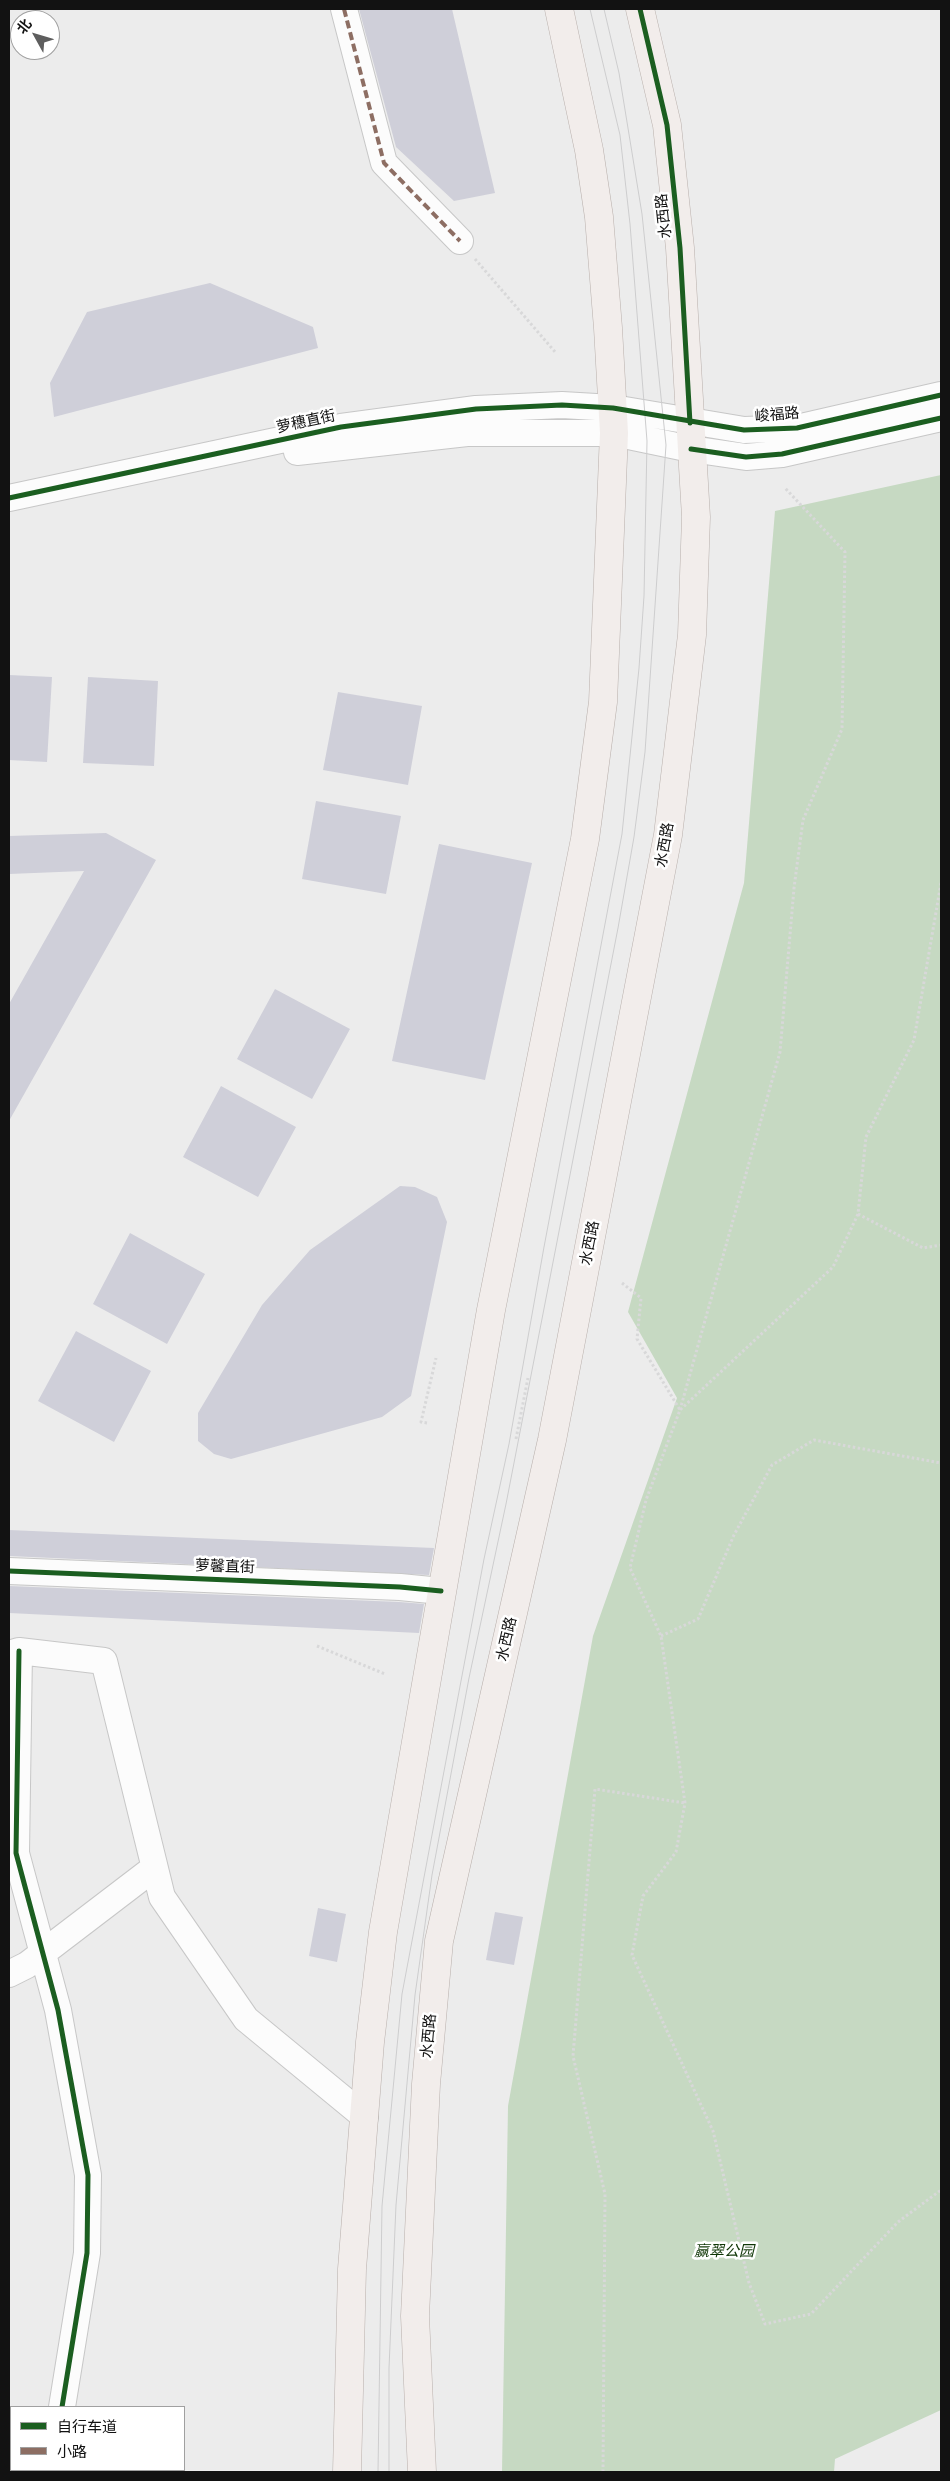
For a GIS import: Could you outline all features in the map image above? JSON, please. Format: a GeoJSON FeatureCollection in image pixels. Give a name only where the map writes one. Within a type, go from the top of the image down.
{"type":"FeatureCollection","features":[{"type":"Feature","properties":{"kind":"main road"},"geometry":{"type":"LineString","coordinates":[[347,2472],[352,2269],[370,2042],[383,1932],[490,1310],[585,839],[604,702],[613,421],[599,217],[589,150],[559,9]]}},
{"type":"Feature","properties":{"kind":"main road","name":"水西路"},"geometry":{"type":"LineString","coordinates":[[422,2472],[415,2316],[426,2084],[439,1941],[552,1440],[668,836],[692,635],[696,516],[680,248],[667,125],[640,9]]}},
{"type":"Feature","properties":{"kind":"street"},"geometry":{"type":"LineString","coordinates":[[344,9],[384,163],[460,241]]}},
{"type":"Feature","properties":{"kind":"street","name":"峻福路"},"geometry":{"type":"LineString","coordinates":[[691,436],[744,430],[797,428],[941,395]]}},
{"type":"Feature","properties":{"kind":"street","name":"萝穗直街"},"geometry":{"type":"LineString","coordinates":[[9,498],[359,424],[476,409],[562,405],[613,421]]}},
{"type":"Feature","properties":{"kind":"street","name":"峻福路"},"geometry":{"type":"LineString","coordinates":[[613,421],[691,436],[746,457],[782,454],[941,418]]}},
{"type":"Feature","properties":{"kind":"street","name":"萝穗直街"},"geometry":{"type":"LineString","coordinates":[[9,513],[294,452],[467,433],[613,421]]}},
{"type":"Feature","properties":{"kind":"street","name":"萝馨直街"},"geometry":{"type":"LineString","coordinates":[[9,1571],[400,1587],[441,1591]]}},
{"type":"Feature","properties":{"kind":"street"},"geometry":{"type":"LineString","coordinates":[[62,2406],[87,2253],[88,2175],[58,2010],[16,1853],[14,1653],[104,1661],[162,1897],[246,2019],[365,2117]]}},
{"type":"Feature","properties":{"kind":"street"},"geometry":{"type":"LineString","coordinates":[[9,1974],[43,1953],[154,1868]]}},
{"type":"Feature","properties":{"kind":"path"},"geometry":{"type":"LineString","coordinates":[[460,241],[556,353]]}},
{"type":"Feature","properties":{"kind":"path"},"geometry":{"type":"LineString","coordinates":[[785,488],[845,552],[842,729],[803,820],[794,888],[780,1052],[680,1410],[646,1500],[630,1568],[661,1636],[685,1803],[676,1852],[643,1896],[632,1954],[713,2131],[749,2283],[765,2324],[811,2314],[898,2222],[941,2190]]}},
{"type":"Feature","properties":{"kind":"path"},"geometry":{"type":"LineString","coordinates":[[680,1410],[833,1267],[858,1214],[866,1137],[914,1040],[941,883]]}},
{"type":"Feature","properties":{"kind":"path"},"geometry":{"type":"LineString","coordinates":[[858,1214],[923,1248],[941,1245]]}},
{"type":"Feature","properties":{"kind":"path"},"geometry":{"type":"LineString","coordinates":[[622,1283],[641,1298],[637,1339],[680,1410]]}},
{"type":"Feature","properties":{"kind":"path"},"geometry":{"type":"LineString","coordinates":[[427,1423],[421,1422],[436,1358]]}},
{"type":"Feature","properties":{"kind":"path"},"geometry":{"type":"LineString","coordinates":[[516,1439],[528,1378]]}},
{"type":"Feature","properties":{"kind":"path"},"geometry":{"type":"LineString","coordinates":[[661,1636],[698,1619],[734,1535],[772,1465],[814,1440],[941,1463]]}},
{"type":"Feature","properties":{"kind":"path"},"geometry":{"type":"LineString","coordinates":[[318,1646],[385,1674]]}},
{"type":"Feature","properties":{"kind":"path"},"geometry":{"type":"LineString","coordinates":[[603,2472],[605,2194],[573,2056],[595,1789],[685,1803]]}},
{"type":"Feature","properties":{"kind":"green space","name":"赢翠公园"},"geometry":{"type":"Polygon","coordinates":[[[941,475],[941,2410],[835,2459],[834,2472],[502,2472],[508,2106],[593,1636],[677,1398],[628,1312],[744,883],[775,511],[941,475]]]}},
{"type":"Feature","properties":{"kind":"green space"},"geometry":{"type":"Polygon","coordinates":[[[10,2470],[74,2472],[9,2472],[10,2470]]]}},
{"type":"Feature","properties":{"kind":"building"},"geometry":{"type":"Polygon","coordinates":[[[359,9],[452,9],[495,193],[454,201],[396,147],[359,9]]]}},
{"type":"Feature","properties":{"kind":"building"},"geometry":{"type":"Polygon","coordinates":[[[210,283],[313,327],[318,348],[54,417],[50,383],[87,312],[210,283]]]}},
{"type":"Feature","properties":{"kind":"building"},"geometry":{"type":"Polygon","coordinates":[[[9,675],[52,677],[47,762],[9,760],[9,675]]]}},
{"type":"Feature","properties":{"kind":"building"},"geometry":{"type":"Polygon","coordinates":[[[88,677],[158,681],[154,766],[83,763],[88,677]]]}},
{"type":"Feature","properties":{"kind":"building"},"geometry":{"type":"Polygon","coordinates":[[[338,692],[422,706],[408,785],[323,770],[338,692]]]}},
{"type":"Feature","properties":{"kind":"building"},"geometry":{"type":"Polygon","coordinates":[[[316,801],[401,816],[386,894],[302,879],[316,801]]]}},
{"type":"Feature","properties":{"kind":"building"},"geometry":{"type":"Polygon","coordinates":[[[106,833],[156,860],[9,1121],[9,1004],[84,871],[9,874],[9,836],[106,833]]]}},
{"type":"Feature","properties":{"kind":"building"},"geometry":{"type":"Polygon","coordinates":[[[439,844],[532,863],[485,1080],[392,1061],[439,844]]]}},
{"type":"Feature","properties":{"kind":"building"},"geometry":{"type":"Polygon","coordinates":[[[275,989],[350,1029],[312,1099],[237,1059],[275,989]]]}},
{"type":"Feature","properties":{"kind":"building"},"geometry":{"type":"Polygon","coordinates":[[[221,1086],[296,1127],[258,1197],[183,1157],[221,1086]]]}},
{"type":"Feature","properties":{"kind":"building"},"geometry":{"type":"Polygon","coordinates":[[[400,1186],[415,1187],[437,1197],[447,1222],[411,1396],[382,1417],[231,1459],[214,1454],[198,1441],[198,1413],[262,1305],[310,1250],[400,1186]]]}},
{"type":"Feature","properties":{"kind":"building"},"geometry":{"type":"Polygon","coordinates":[[[130,1233],[205,1274],[167,1344],[93,1304],[130,1233]]]}},
{"type":"Feature","properties":{"kind":"building"},"geometry":{"type":"Polygon","coordinates":[[[76,1331],[151,1371],[114,1442],[38,1401],[76,1331]]]}},
{"type":"Feature","properties":{"kind":"building"},"geometry":{"type":"Polygon","coordinates":[[[9,1530],[434,1548],[429,1575],[9,1556],[9,1530]]]}},
{"type":"Feature","properties":{"kind":"building"},"geometry":{"type":"Polygon","coordinates":[[[9,1586],[424,1604],[419,1633],[9,1613],[9,1586]]]}},
{"type":"Feature","properties":{"kind":"building"},"geometry":{"type":"Polygon","coordinates":[[[318,1908],[346,1914],[337,1962],[309,1956],[318,1908]]]}},
{"type":"Feature","properties":{"kind":"building"},"geometry":{"type":"Polygon","coordinates":[[[495,1912],[523,1917],[514,1965],[486,1960],[495,1912]]]}},
{"type":"Feature","properties":{"kind":"tram line"},"geometry":{"type":"LineString","coordinates":[[378,2472],[382,2206],[402,1994],[484,1559],[509,1444],[622,834],[639,668],[644,596],[647,441],[630,224],[620,135],[590,9]]}},
{"type":"Feature","properties":{"kind":"tram line"},"geometry":{"type":"LineString","coordinates":[[389,2472],[389,2368],[396,2205],[415,1995],[432,1875],[469,1678],[506,1504],[618,928],[634,837],[645,752],[666,445],[642,214],[619,73],[604,9]]}},
{"type":"Feature","properties":{"kind":"marked path"},"geometry":{"type":"LineString","coordinates":[[344,9],[384,163],[460,241]]}},
{"type":"Feature","properties":{"kind":"cycle path"},"geometry":{"type":"LineString","coordinates":[[640,9],[667,125],[680,248],[690,423]]}},
{"type":"Feature","properties":{"kind":"cycle path"},"geometry":{"type":"LineString","coordinates":[[9,498],[341,427],[476,409],[562,405],[613,408],[744,430],[797,428],[941,395]]}},
{"type":"Feature","properties":{"kind":"cycle path"},"geometry":{"type":"LineString","coordinates":[[691,449],[746,457],[782,454],[941,418]]}},
{"type":"Feature","properties":{"kind":"cycle path"},"geometry":{"type":"LineString","coordinates":[[9,1571],[400,1587],[441,1591]]}},
{"type":"Feature","properties":{"kind":"cycle path"},"geometry":{"type":"LineString","coordinates":[[19,1651],[16,1853],[58,2010],[88,2175],[87,2253],[62,2406]]}}]}
